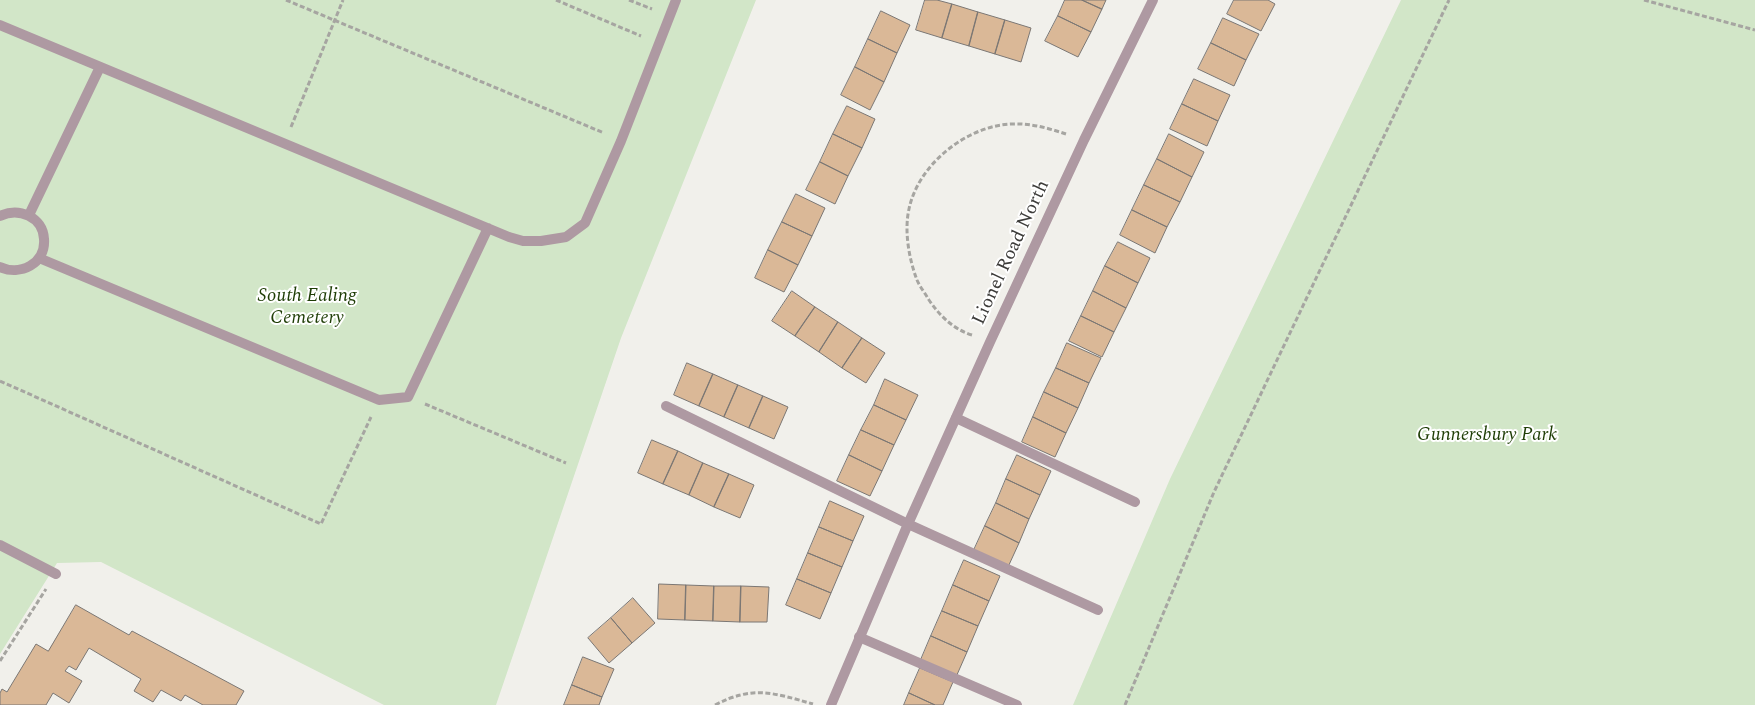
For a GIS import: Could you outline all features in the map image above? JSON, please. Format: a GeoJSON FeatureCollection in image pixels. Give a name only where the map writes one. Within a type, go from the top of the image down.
{"type":"FeatureCollection","features":[{"type":"Feature","properties":{"kind":"street"},"geometry":{"type":"LineString","coordinates":[[0,25],[523,242],[566,238],[585,223],[622,140],[676,0]]}},
{"type":"Feature","properties":{"kind":"street","name":"Lionel Road North"},"geometry":{"type":"LineString","coordinates":[[831,705],[908,524],[990,342],[1084,140],[1153,0]]}},
{"type":"Feature","properties":{"kind":"street"},"geometry":{"type":"LineString","coordinates":[[28,215],[100,67]]}},
{"type":"Feature","properties":{"kind":"street"},"geometry":{"type":"LineString","coordinates":[[0,216],[17,212],[28,215],[42,229],[44,239],[44,249],[39,258],[30,267],[11,271],[0,268]]}},
{"type":"Feature","properties":{"kind":"street"},"geometry":{"type":"LineString","coordinates":[[39,258],[379,400],[408,397],[488,228]]}},
{"type":"Feature","properties":{"kind":"street"},"geometry":{"type":"LineString","coordinates":[[666,406],[908,524],[1098,610]]}},
{"type":"Feature","properties":{"kind":"street"},"geometry":{"type":"LineString","coordinates":[[956,418],[1135,502]]}},
{"type":"Feature","properties":{"kind":"street"},"geometry":{"type":"LineString","coordinates":[[0,545],[56,574]]}},
{"type":"Feature","properties":{"kind":"street"},"geometry":{"type":"LineString","coordinates":[[859,637],[1017,705]]}},
{"type":"Feature","properties":{"kind":"path"},"geometry":{"type":"LineString","coordinates":[[286,0],[622,140]]}},
{"type":"Feature","properties":{"kind":"path"},"geometry":{"type":"LineString","coordinates":[[284,143],[343,0]]}},
{"type":"Feature","properties":{"kind":"path"},"geometry":{"type":"LineString","coordinates":[[556,0],[660,44]]}},
{"type":"Feature","properties":{"kind":"path"},"geometry":{"type":"LineString","coordinates":[[1125,705],[1214,492],[1449,0]]}},
{"type":"Feature","properties":{"kind":"path"},"geometry":{"type":"LineString","coordinates":[[1644,0],[1755,30]]}},
{"type":"Feature","properties":{"kind":"path"},"geometry":{"type":"LineString","coordinates":[[990,342],[960,332],[933,306],[917,282],[910,257],[907,233],[908,209],[916,190],[929,168],[946,150],[986,128],[1010,124],[1035,125],[1084,140]]}},
{"type":"Feature","properties":{"kind":"path"},"geometry":{"type":"LineString","coordinates":[[0,381],[321,524],[379,400]]}},
{"type":"Feature","properties":{"kind":"path"},"geometry":{"type":"LineString","coordinates":[[408,397],[566,463]]}},
{"type":"Feature","properties":{"kind":"path"},"geometry":{"type":"LineString","coordinates":[[0,661],[56,574]]}},
{"type":"Feature","properties":{"kind":"path"},"geometry":{"type":"LineString","coordinates":[[715,705],[734,696],[760,692],[780,695],[816,705]]}},
{"type":"Feature","properties":{"kind":"green space","name":"South Ealing Cemetery"},"geometry":{"type":"Polygon","coordinates":[[[0,0],[756,0],[621,338],[496,705],[384,705],[101,562],[57,563],[0,654],[0,0]]]}},
{"type":"Feature","properties":{"kind":"green space","name":"Gunnersbury Park"},"geometry":{"type":"Polygon","coordinates":[[[1401,0],[1755,0],[1755,705],[1073,705],[1170,479],[1401,0]]]}},
{"type":"Feature","properties":{"kind":"building"},"geometry":{"type":"Polygon","coordinates":[[[925,0],[937,0],[952,4],[942,38],[916,30],[925,0]]]}},
{"type":"Feature","properties":{"kind":"building"},"geometry":{"type":"Polygon","coordinates":[[[1065,0],[1082,0],[1102,9],[1091,32],[1058,16],[1065,0]]]}},
{"type":"Feature","properties":{"kind":"building"},"geometry":{"type":"Polygon","coordinates":[[[1082,0],[1106,0],[1102,9],[1082,0]]]}},
{"type":"Feature","properties":{"kind":"building"},"geometry":{"type":"Polygon","coordinates":[[[1234,0],[1268,0],[1275,4],[1261,31],[1227,14],[1234,0]]]}},
{"type":"Feature","properties":{"kind":"building"},"geometry":{"type":"Polygon","coordinates":[[[952,4],[978,12],[969,46],[942,38],[952,4]]]}},
{"type":"Feature","properties":{"kind":"building"},"geometry":{"type":"Polygon","coordinates":[[[881,11],[910,25],[897,53],[868,39],[881,11]]]}},
{"type":"Feature","properties":{"kind":"building"},"geometry":{"type":"Polygon","coordinates":[[[978,12],[1005,20],[995,54],[969,46],[978,12]]]}},
{"type":"Feature","properties":{"kind":"building"},"geometry":{"type":"Polygon","coordinates":[[[1058,16],[1091,32],[1078,57],[1045,41],[1058,16]]]}},
{"type":"Feature","properties":{"kind":"building"},"geometry":{"type":"Polygon","coordinates":[[[1223,18],[1259,34],[1246,60],[1211,43],[1223,18]]]}},
{"type":"Feature","properties":{"kind":"building"},"geometry":{"type":"Polygon","coordinates":[[[1005,20],[1031,28],[1021,62],[995,54],[1005,20]]]}},
{"type":"Feature","properties":{"kind":"building"},"geometry":{"type":"Polygon","coordinates":[[[868,39],[897,53],[884,82],[855,67],[868,39]]]}},
{"type":"Feature","properties":{"kind":"building"},"geometry":{"type":"Polygon","coordinates":[[[1211,43],[1246,60],[1234,86],[1198,69],[1211,43]]]}},
{"type":"Feature","properties":{"kind":"building"},"geometry":{"type":"Polygon","coordinates":[[[855,67],[884,82],[870,110],[841,95],[855,67]]]}},
{"type":"Feature","properties":{"kind":"building"},"geometry":{"type":"Polygon","coordinates":[[[1194,79],[1230,95],[1218,121],[1182,104],[1194,79]]]}},
{"type":"Feature","properties":{"kind":"building"},"geometry":{"type":"Polygon","coordinates":[[[1182,104],[1218,121],[1207,146],[1170,129],[1182,104]]]}},
{"type":"Feature","properties":{"kind":"building"},"geometry":{"type":"Polygon","coordinates":[[[847,106],[875,119],[862,148],[833,134],[847,106]]]}},
{"type":"Feature","properties":{"kind":"building"},"geometry":{"type":"Polygon","coordinates":[[[833,134],[862,148],[848,176],[820,162],[833,134]]]}},
{"type":"Feature","properties":{"kind":"building"},"geometry":{"type":"Polygon","coordinates":[[[1169,134],[1204,152],[1192,177],[1157,159],[1169,134]]]}},
{"type":"Feature","properties":{"kind":"building"},"geometry":{"type":"Polygon","coordinates":[[[1157,159],[1192,177],[1180,202],[1144,185],[1157,159]]]}},
{"type":"Feature","properties":{"kind":"building"},"geometry":{"type":"Polygon","coordinates":[[[820,162],[848,176],[835,204],[806,190],[820,162]]]}},
{"type":"Feature","properties":{"kind":"building"},"geometry":{"type":"Polygon","coordinates":[[[1144,185],[1180,202],[1167,227],[1132,210],[1144,185]]]}},
{"type":"Feature","properties":{"kind":"building"},"geometry":{"type":"Polygon","coordinates":[[[796,194],[825,208],[812,236],[782,222],[796,194]]]}},
{"type":"Feature","properties":{"kind":"building"},"geometry":{"type":"Polygon","coordinates":[[[1132,210],[1167,227],[1155,253],[1120,235],[1132,210]]]}},
{"type":"Feature","properties":{"kind":"building"},"geometry":{"type":"Polygon","coordinates":[[[782,222],[812,236],[798,265],[768,250],[782,222]]]}},
{"type":"Feature","properties":{"kind":"building"},"geometry":{"type":"Polygon","coordinates":[[[1118,242],[1150,258],[1138,283],[1105,266],[1118,242]]]}},
{"type":"Feature","properties":{"kind":"building"},"geometry":{"type":"Polygon","coordinates":[[[768,250],[798,265],[784,292],[755,278],[768,250]]]}},
{"type":"Feature","properties":{"kind":"building"},"geometry":{"type":"Polygon","coordinates":[[[1105,266],[1138,283],[1126,308],[1093,291],[1105,266]]]}},
{"type":"Feature","properties":{"kind":"building"},"geometry":{"type":"Polygon","coordinates":[[[792,291],[815,307],[795,336],[772,321],[792,291]]]}},
{"type":"Feature","properties":{"kind":"building"},"geometry":{"type":"Polygon","coordinates":[[[1093,291],[1126,308],[1114,332],[1081,316],[1093,291]]]}},
{"type":"Feature","properties":{"kind":"building"},"geometry":{"type":"Polygon","coordinates":[[[815,307],[838,322],[819,352],[795,336],[815,307]]]}},
{"type":"Feature","properties":{"kind":"building"},"geometry":{"type":"Polygon","coordinates":[[[1081,316],[1114,332],[1102,357],[1069,341],[1081,316]]]}},
{"type":"Feature","properties":{"kind":"building"},"geometry":{"type":"Polygon","coordinates":[[[838,322],[862,338],[842,368],[819,352],[838,322]]]}},
{"type":"Feature","properties":{"kind":"building"},"geometry":{"type":"Polygon","coordinates":[[[862,338],[885,353],[866,383],[842,368],[862,338]]]}},
{"type":"Feature","properties":{"kind":"building"},"geometry":{"type":"Polygon","coordinates":[[[1067,343],[1101,358],[1089,383],[1056,368],[1067,343]]]}},
{"type":"Feature","properties":{"kind":"building"},"geometry":{"type":"Polygon","coordinates":[[[687,363],[713,374],[699,406],[674,395],[687,363]]]}},
{"type":"Feature","properties":{"kind":"building"},"geometry":{"type":"Polygon","coordinates":[[[1056,368],[1089,383],[1078,408],[1044,392],[1056,368]]]}},
{"type":"Feature","properties":{"kind":"building"},"geometry":{"type":"Polygon","coordinates":[[[713,374],[738,385],[724,417],[699,406],[713,374]]]}},
{"type":"Feature","properties":{"kind":"building"},"geometry":{"type":"Polygon","coordinates":[[[885,379],[918,395],[906,420],[874,405],[885,379]]]}},
{"type":"Feature","properties":{"kind":"building"},"geometry":{"type":"Polygon","coordinates":[[[738,385],[763,396],[749,428],[724,417],[738,385]]]}},
{"type":"Feature","properties":{"kind":"building"},"geometry":{"type":"Polygon","coordinates":[[[1044,392],[1078,408],[1066,433],[1033,417],[1044,392]]]}},
{"type":"Feature","properties":{"kind":"building"},"geometry":{"type":"Polygon","coordinates":[[[763,396],[788,407],[774,439],[749,428],[763,396]]]}},
{"type":"Feature","properties":{"kind":"building"},"geometry":{"type":"Polygon","coordinates":[[[874,405],[906,420],[894,445],[861,430],[874,405]]]}},
{"type":"Feature","properties":{"kind":"building"},"geometry":{"type":"Polygon","coordinates":[[[1033,417],[1066,433],[1055,457],[1022,442],[1033,417]]]}},
{"type":"Feature","properties":{"kind":"building"},"geometry":{"type":"Polygon","coordinates":[[[861,430],[894,445],[882,471],[849,455],[861,430]]]}},
{"type":"Feature","properties":{"kind":"building"},"geometry":{"type":"Polygon","coordinates":[[[652,440],[678,451],[663,484],[638,473],[652,440]]]}},
{"type":"Feature","properties":{"kind":"building"},"geometry":{"type":"Polygon","coordinates":[[[678,451],[703,463],[689,495],[663,484],[678,451]]]}},
{"type":"Feature","properties":{"kind":"building"},"geometry":{"type":"Polygon","coordinates":[[[849,455],[882,471],[870,496],[837,481],[849,455]]]}},
{"type":"Feature","properties":{"kind":"building"},"geometry":{"type":"Polygon","coordinates":[[[1017,455],[1051,471],[1040,495],[1006,479],[1017,455]]]}},
{"type":"Feature","properties":{"kind":"building"},"geometry":{"type":"Polygon","coordinates":[[[703,463],[729,474],[714,507],[689,495],[703,463]]]}},
{"type":"Feature","properties":{"kind":"building"},"geometry":{"type":"Polygon","coordinates":[[[729,474],[754,485],[740,518],[714,507],[729,474]]]}},
{"type":"Feature","properties":{"kind":"building"},"geometry":{"type":"Polygon","coordinates":[[[1006,479],[1040,495],[1029,519],[996,503],[1006,479]]]}},
{"type":"Feature","properties":{"kind":"building"},"geometry":{"type":"Polygon","coordinates":[[[830,501],[864,516],[853,541],[819,527],[830,501]]]}},
{"type":"Feature","properties":{"kind":"building"},"geometry":{"type":"Polygon","coordinates":[[[996,503],[1029,519],[1019,543],[985,526],[996,503]]]}},
{"type":"Feature","properties":{"kind":"building"},"geometry":{"type":"Polygon","coordinates":[[[985,526],[1019,543],[1008,567],[974,550],[985,526]]]}},
{"type":"Feature","properties":{"kind":"building"},"geometry":{"type":"Polygon","coordinates":[[[819,527],[853,541],[842,567],[808,553],[819,527]]]}},
{"type":"Feature","properties":{"kind":"building"},"geometry":{"type":"Polygon","coordinates":[[[808,553],[842,567],[831,593],[797,579],[808,553]]]}},
{"type":"Feature","properties":{"kind":"building"},"geometry":{"type":"Polygon","coordinates":[[[964,560],[1000,576],[989,601],[953,585],[964,560]]]}},
{"type":"Feature","properties":{"kind":"building"},"geometry":{"type":"Polygon","coordinates":[[[797,579],[831,593],[820,619],[786,605],[797,579]]]}},
{"type":"Feature","properties":{"kind":"building"},"geometry":{"type":"Polygon","coordinates":[[[659,584],[686,585],[685,620],[658,619],[659,584]]]}},
{"type":"Feature","properties":{"kind":"building"},"geometry":{"type":"Polygon","coordinates":[[[686,585],[714,586],[713,621],[685,620],[686,585]]]}},
{"type":"Feature","properties":{"kind":"building"},"geometry":{"type":"Polygon","coordinates":[[[953,585],[989,601],[978,626],[942,611],[953,585]]]}},
{"type":"Feature","properties":{"kind":"building"},"geometry":{"type":"Polygon","coordinates":[[[714,586],[741,586],[740,622],[713,621],[714,586]]]}},
{"type":"Feature","properties":{"kind":"building"},"geometry":{"type":"Polygon","coordinates":[[[741,586],[769,587],[767,622],[740,622],[741,586]]]}},
{"type":"Feature","properties":{"kind":"building"},"geometry":{"type":"Polygon","coordinates":[[[633,598],[655,623],[632,643],[611,618],[633,598]]]}},
{"type":"Feature","properties":{"kind":"building"},"geometry":{"type":"Polygon","coordinates":[[[76,605],[129,635],[132,631],[244,691],[236,705],[203,705],[185,695],[181,701],[161,690],[153,702],[134,691],[141,679],[89,648],[76,670],[69,666],[65,671],[82,681],[69,703],[53,693],[46,705],[0,705],[2,689],[7,692],[36,644],[48,651],[76,605]]]}},
{"type":"Feature","properties":{"kind":"building"},"geometry":{"type":"Polygon","coordinates":[[[942,611],[978,626],[967,652],[931,636],[942,611]]]}},
{"type":"Feature","properties":{"kind":"building"},"geometry":{"type":"Polygon","coordinates":[[[611,618],[632,643],[609,663],[588,638],[611,618]]]}},
{"type":"Feature","properties":{"kind":"building"},"geometry":{"type":"Polygon","coordinates":[[[931,636],[967,652],[956,677],[920,662],[931,636]]]}},
{"type":"Feature","properties":{"kind":"building"},"geometry":{"type":"Polygon","coordinates":[[[583,657],[614,669],[602,697],[572,685],[583,657]]]}},
{"type":"Feature","properties":{"kind":"building"},"geometry":{"type":"Polygon","coordinates":[[[920,668],[953,682],[943,705],[935,705],[909,693],[920,668]]]}},
{"type":"Feature","properties":{"kind":"building"},"geometry":{"type":"Polygon","coordinates":[[[572,685],[602,697],[599,705],[564,705],[572,685]]]}},
{"type":"Feature","properties":{"kind":"building"},"geometry":{"type":"Polygon","coordinates":[[[909,693],[935,705],[904,705],[909,693]]]}}]}
